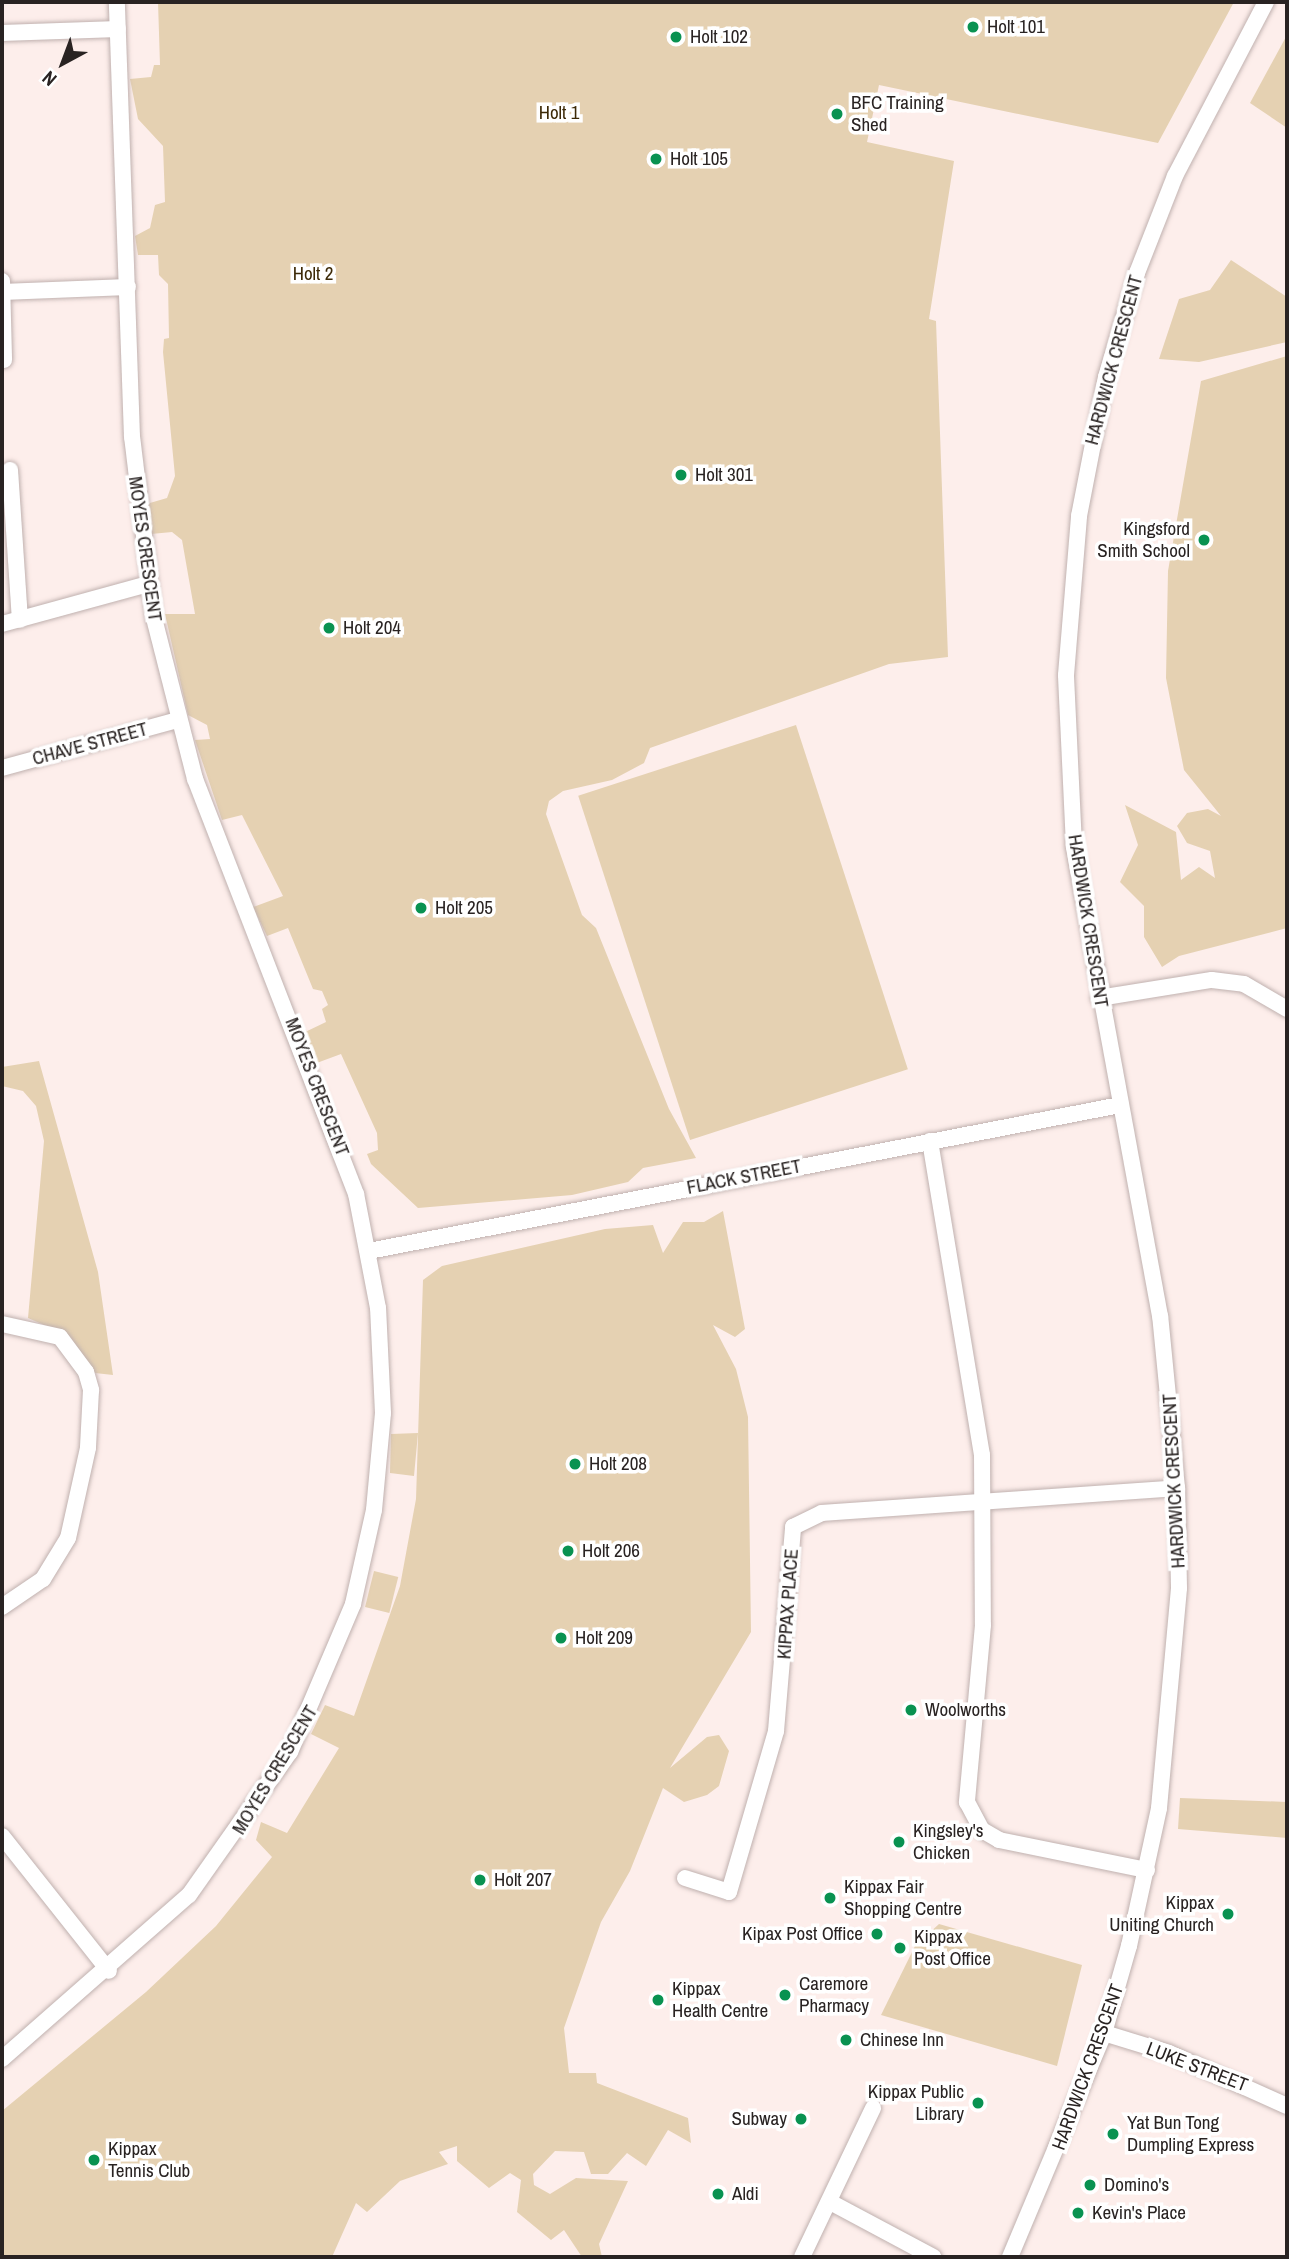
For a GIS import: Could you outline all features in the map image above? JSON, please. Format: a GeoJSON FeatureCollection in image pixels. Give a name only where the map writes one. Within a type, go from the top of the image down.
{"type":"FeatureCollection","features":[{"type":"Feature","properties":{"kind":"street","name":"MOYES CRESCENT"},"geometry":{"type":"LineString","coordinates":[[2,2059],[109,1971],[223,1854],[290,1752],[336,1653],[367,1548],[380,1458],[383,1364],[369,1251],[338,1138],[217,839],[178,720],[148,584],[132,437],[117,2]]}},
{"type":"Feature","properties":{"kind":"street","name":"HARDWICK CRESCENT"},"geometry":{"type":"LineString","coordinates":[[1010,2257],[1104,2033],[1147,1870],[1174,1668],[1177,1488],[1157,1298],[1099,998],[1074,846],[1066,732],[1079,516],[1106,377],[1137,273],[1186,151],[1266,2]]}},
{"type":"Feature","properties":{"kind":"street"},"geometry":{"type":"LineString","coordinates":[[2,33],[118,29]]}},
{"type":"Feature","properties":{"kind":"street"},"geometry":{"type":"LineString","coordinates":[[2,281],[4,360]]}},
{"type":"Feature","properties":{"kind":"street"},"geometry":{"type":"LineString","coordinates":[[2,292],[128,287]]}},
{"type":"Feature","properties":{"kind":"street"},"geometry":{"type":"LineString","coordinates":[[10,470],[20,620]]}},
{"type":"Feature","properties":{"kind":"street"},"geometry":{"type":"LineString","coordinates":[[2,624],[148,584]]}},
{"type":"Feature","properties":{"kind":"street","name":"CHAVE STREET"},"geometry":{"type":"LineString","coordinates":[[2,768],[178,720]]}},
{"type":"Feature","properties":{"kind":"street"},"geometry":{"type":"LineString","coordinates":[[1099,998],[1212,980],[1244,984],[1287,1009]]}},
{"type":"Feature","properties":{"kind":"street","name":"FLACK STREET"},"geometry":{"type":"LineString","coordinates":[[369,1251],[1120,1105]]}},
{"type":"Feature","properties":{"kind":"street"},"geometry":{"type":"LineString","coordinates":[[930,1141],[972,1366],[984,1499],[970,1813],[999,1840],[1147,1870]]}},
{"type":"Feature","properties":{"kind":"street"},"geometry":{"type":"LineString","coordinates":[[2,1324],[60,1337],[86,1372],[91,1390],[87,1458],[68,1538],[43,1579],[2,1607]]}},
{"type":"Feature","properties":{"kind":"street","name":"KIPPAX PLACE"},"geometry":{"type":"LineString","coordinates":[[685,1878],[729,1892],[776,1731],[793,1527],[822,1513],[958,1508],[984,1499],[1177,1488]]}},
{"type":"Feature","properties":{"kind":"street"},"geometry":{"type":"LineString","coordinates":[[2,1836],[109,1971]]}},
{"type":"Feature","properties":{"kind":"street","name":"LUKE STREET"},"geometry":{"type":"LineString","coordinates":[[1104,2033],[1169,2053],[1287,2106]]}},
{"type":"Feature","properties":{"kind":"street"},"geometry":{"type":"LineString","coordinates":[[802,2257],[832,2203],[873,2108]]}},
{"type":"Feature","properties":{"kind":"street"},"geometry":{"type":"LineString","coordinates":[[832,2203],[933,2257]]}},
{"type":"Feature","properties":{"kind":"green space"},"geometry":{"type":"Polygon","coordinates":[[[158,2],[1234,2],[1158,143],[879,85],[867,142],[954,161],[929,319],[936,321],[948,657],[889,664],[650,748],[644,763],[612,780],[563,791],[549,801],[546,814],[582,915],[596,928],[669,1109],[696,1158],[643,1168],[628,1182],[572,1195],[418,1208],[371,1164],[367,1154],[378,1150],[377,1133],[341,1054],[314,1064],[301,1034],[326,1022],[322,1009],[328,1005],[322,991],[313,989],[288,928],[267,936],[253,907],[283,896],[242,815],[222,820],[195,740],[210,739],[207,725],[188,715],[165,614],[195,614],[182,540],[172,532],[151,534],[143,505],[167,498],[175,476],[163,352],[164,339],[169,338],[168,284],[159,275],[158,255],[138,255],[135,236],[150,228],[155,205],[165,202],[163,146],[138,119],[130,79],[151,77],[154,65],[160,65],[158,2]]]}},
{"type":"Feature","properties":{"kind":"green space"},"geometry":{"type":"Polygon","coordinates":[[[1287,35],[1287,128],[1250,103],[1287,35]]]}},
{"type":"Feature","properties":{"kind":"green space"},"geometry":{"type":"Polygon","coordinates":[[[1231,260],[1287,297],[1287,342],[1199,362],[1159,359],[1179,299],[1210,290],[1231,260]]]}},
{"type":"Feature","properties":{"kind":"green space"},"geometry":{"type":"Polygon","coordinates":[[[1287,356],[1287,928],[1179,956],[1162,967],[1144,937],[1144,906],[1120,882],[1138,845],[1125,805],[1176,832],[1181,880],[1199,867],[1215,878],[1210,851],[1187,843],[1177,826],[1187,813],[1208,809],[1221,816],[1184,770],[1166,678],[1168,571],[1201,381],[1287,356]]]}},
{"type":"Feature","properties":{"kind":"green space"},"geometry":{"type":"Polygon","coordinates":[[[796,725],[908,1069],[690,1140],[578,796],[796,725]]]}},
{"type":"Feature","properties":{"kind":"green space"},"geometry":{"type":"Polygon","coordinates":[[[39,1061],[98,1272],[113,1375],[95,1373],[58,1331],[28,1318],[44,1141],[36,1106],[23,1091],[2,1086],[2,1067],[39,1061]]]}},
{"type":"Feature","properties":{"kind":"green space"},"geometry":{"type":"Polygon","coordinates":[[[723,1211],[745,1329],[735,1337],[713,1325],[736,1369],[748,1417],[751,1632],[670,1768],[707,1737],[719,1735],[729,1751],[719,1786],[707,1795],[684,1802],[663,1788],[630,1871],[601,1922],[564,2028],[569,2073],[596,2073],[597,2083],[688,2118],[691,2143],[668,2130],[646,2166],[627,2153],[608,2174],[591,2174],[584,2152],[555,2151],[533,2174],[534,2185],[550,2194],[576,2178],[628,2181],[599,2244],[602,2257],[582,2257],[564,2230],[551,2240],[517,2212],[521,2180],[510,2173],[489,2188],[457,2161],[457,2146],[439,2152],[448,2164],[400,2181],[367,2212],[356,2203],[332,2257],[2,2257],[2,2111],[146,1992],[216,1926],[272,1857],[256,1840],[261,1822],[287,1833],[339,1748],[311,1734],[325,1705],[354,1716],[400,1586],[416,1499],[423,1280],[442,1266],[605,1229],[653,1225],[663,1253],[683,1222],[704,1222],[723,1211]]]}},
{"type":"Feature","properties":{"kind":"green space"},"geometry":{"type":"Polygon","coordinates":[[[418,1433],[414,1476],[390,1473],[391,1434],[418,1433]]]}},
{"type":"Feature","properties":{"kind":"green space"},"geometry":{"type":"Polygon","coordinates":[[[374,1571],[398,1577],[389,1613],[365,1607],[374,1571]]]}},
{"type":"Feature","properties":{"kind":"green space"},"geometry":{"type":"Polygon","coordinates":[[[1180,1798],[1287,1802],[1287,1838],[1178,1829],[1180,1798]]]}},
{"type":"Feature","properties":{"kind":"green space"},"geometry":{"type":"Polygon","coordinates":[[[939,1924],[1082,1965],[1057,2066],[881,2015],[915,1946],[939,1924]]]}},
{"type":"Feature","properties":{"kind":"place","name":"Holt 101"},"geometry":{"type":"Point","coordinates":[973,27]}},
{"type":"Feature","properties":{"kind":"place","name":"Holt 102"},"geometry":{"type":"Point","coordinates":[676,37]}},
{"type":"Feature","properties":{"kind":"place","name":"BFC Training Shed"},"geometry":{"type":"Point","coordinates":[837,114]}},
{"type":"Feature","properties":{"kind":"place","name":"Holt 105"},"geometry":{"type":"Point","coordinates":[656,159]}},
{"type":"Feature","properties":{"kind":"place","name":"Holt 301"},"geometry":{"type":"Point","coordinates":[681,475]}},
{"type":"Feature","properties":{"kind":"place","name":"Kingsford Smith School"},"geometry":{"type":"Point","coordinates":[1204,540]}},
{"type":"Feature","properties":{"kind":"place","name":"Holt 204"},"geometry":{"type":"Point","coordinates":[329,628]}},
{"type":"Feature","properties":{"kind":"place","name":"Holt 205"},"geometry":{"type":"Point","coordinates":[421,908]}},
{"type":"Feature","properties":{"kind":"place","name":"Holt 208"},"geometry":{"type":"Point","coordinates":[575,1464]}},
{"type":"Feature","properties":{"kind":"place","name":"Holt 206"},"geometry":{"type":"Point","coordinates":[568,1551]}},
{"type":"Feature","properties":{"kind":"place","name":"Holt 209"},"geometry":{"type":"Point","coordinates":[561,1638]}},
{"type":"Feature","properties":{"kind":"place","name":"Woolworths"},"geometry":{"type":"Point","coordinates":[911,1710]}},
{"type":"Feature","properties":{"kind":"place","name":"Kingsley's Chicken"},"geometry":{"type":"Point","coordinates":[899,1842]}},
{"type":"Feature","properties":{"kind":"place","name":"Holt 207"},"geometry":{"type":"Point","coordinates":[480,1880]}},
{"type":"Feature","properties":{"kind":"place","name":"Kippax Fair Shopping Centre"},"geometry":{"type":"Point","coordinates":[830,1898]}},
{"type":"Feature","properties":{"kind":"place","name":"Kippax Uniting Church"},"geometry":{"type":"Point","coordinates":[1228,1914]}},
{"type":"Feature","properties":{"kind":"place","name":"Kipax Post Office"},"geometry":{"type":"Point","coordinates":[877,1934]}},
{"type":"Feature","properties":{"kind":"place","name":"Kippax Post Office"},"geometry":{"type":"Point","coordinates":[900,1948]}},
{"type":"Feature","properties":{"kind":"place","name":"Caremore Pharmacy"},"geometry":{"type":"Point","coordinates":[785,1995]}},
{"type":"Feature","properties":{"kind":"place","name":"Kippax Health Centre"},"geometry":{"type":"Point","coordinates":[658,2000]}},
{"type":"Feature","properties":{"kind":"place","name":"Chinese Inn"},"geometry":{"type":"Point","coordinates":[846,2040]}},
{"type":"Feature","properties":{"kind":"place","name":"Kippax Public Library"},"geometry":{"type":"Point","coordinates":[978,2103]}},
{"type":"Feature","properties":{"kind":"place","name":"Subway"},"geometry":{"type":"Point","coordinates":[801,2119]}},
{"type":"Feature","properties":{"kind":"place","name":"Yat Bun Tong Dumpling Express"},"geometry":{"type":"Point","coordinates":[1113,2134]}},
{"type":"Feature","properties":{"kind":"place","name":"Kippax Tennis Club"},"geometry":{"type":"Point","coordinates":[94,2160]}},
{"type":"Feature","properties":{"kind":"place","name":"Domino's"},"geometry":{"type":"Point","coordinates":[1090,2185]}},
{"type":"Feature","properties":{"kind":"place","name":"Aldi"},"geometry":{"type":"Point","coordinates":[718,2194]}},
{"type":"Feature","properties":{"kind":"place","name":"Kevin's Place"},"geometry":{"type":"Point","coordinates":[1078,2213]}},
{"type":"Feature","properties":{"kind":"park label","name":"Holt 1"},"geometry":{"type":"Point","coordinates":[559,113]}},
{"type":"Feature","properties":{"kind":"park label","name":"Holt 2"},"geometry":{"type":"Point","coordinates":[313,274]}}]}
